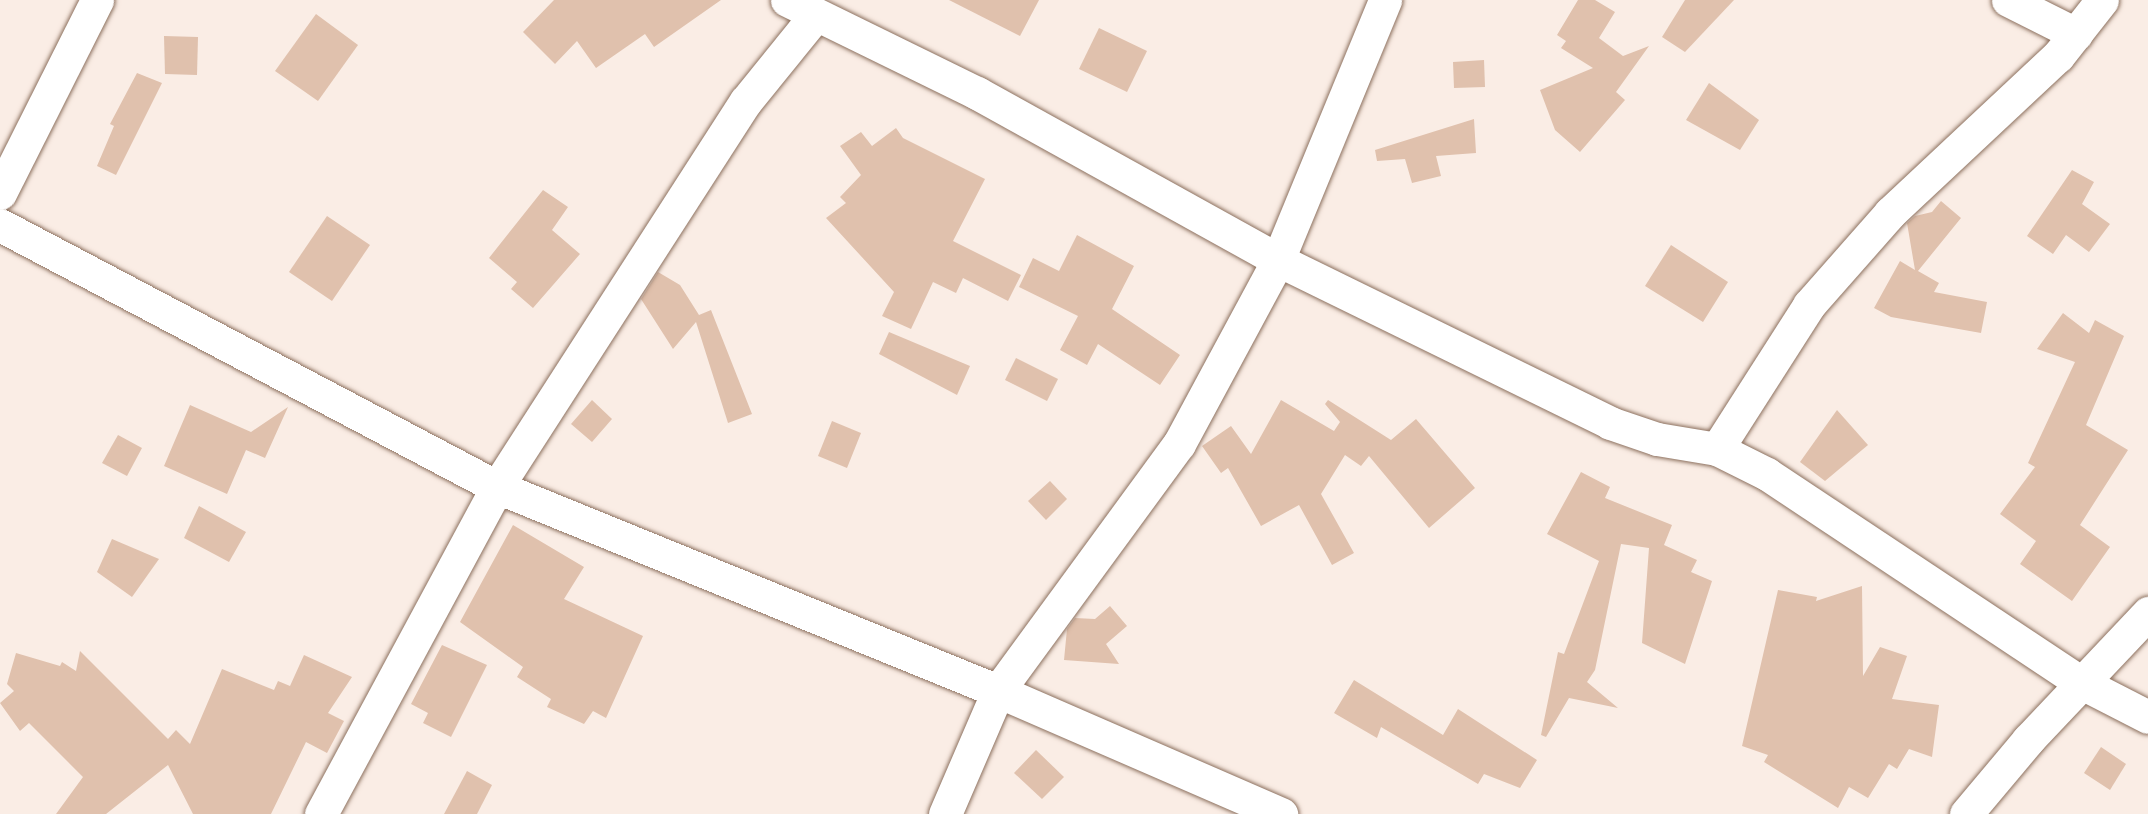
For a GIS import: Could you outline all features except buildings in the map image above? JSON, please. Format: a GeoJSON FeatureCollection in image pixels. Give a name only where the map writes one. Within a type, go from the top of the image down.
{"type":"FeatureCollection","features":[{"type":"Feature","properties":{"kind":"street"},"geometry":{"type":"LineString","coordinates":[[0,193],[97,0]]}},
{"type":"Feature","properties":{"kind":"street"},"geometry":{"type":"LineString","coordinates":[[787,0],[814,17],[977,93],[1278,260],[1610,423],[1657,439],[1717,449],[1777,481],[2080,682],[2148,717]]}},
{"type":"Feature","properties":{"kind":"street"},"geometry":{"type":"LineString","coordinates":[[945,814],[998,691],[1179,444],[1278,260],[1385,0]]}},
{"type":"Feature","properties":{"kind":"street"},"geometry":{"type":"LineString","coordinates":[[2008,0],[2076,34]]}},
{"type":"Feature","properties":{"kind":"street"},"geometry":{"type":"LineString","coordinates":[[1717,449],[1817,296],[1890,213],[2058,56],[2102,0]]}},
{"type":"Feature","properties":{"kind":"street"},"geometry":{"type":"LineString","coordinates":[[321,814],[497,487],[746,100],[814,17]]}},
{"type":"Feature","properties":{"kind":"street"},"geometry":{"type":"LineString","coordinates":[[0,225],[497,487],[998,691],[1281,814]]}},
{"type":"Feature","properties":{"kind":"street"},"geometry":{"type":"LineString","coordinates":[[1966,814],[2080,682],[2148,613]]}}]}
